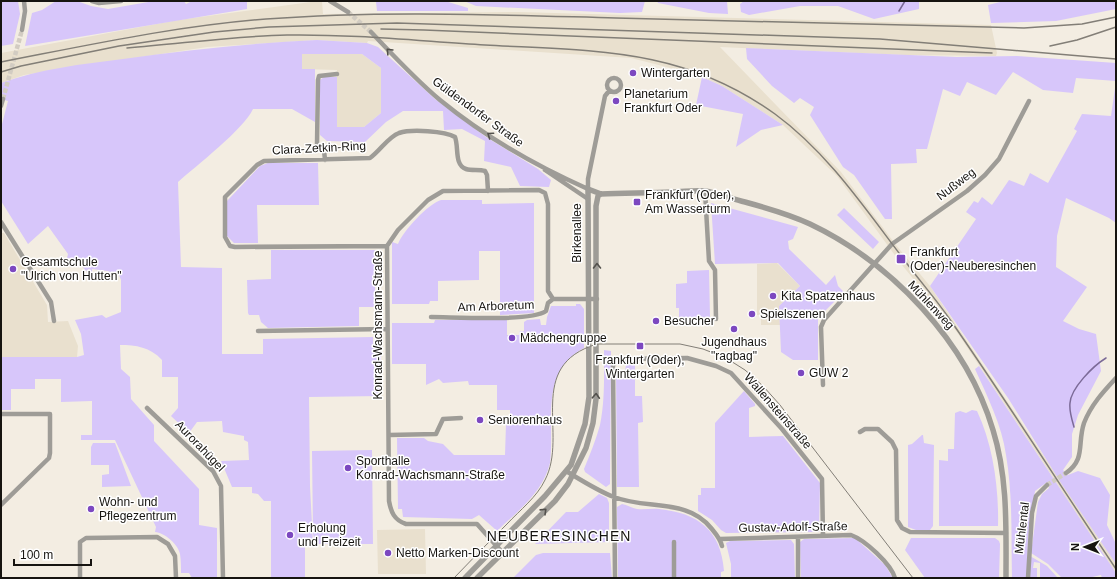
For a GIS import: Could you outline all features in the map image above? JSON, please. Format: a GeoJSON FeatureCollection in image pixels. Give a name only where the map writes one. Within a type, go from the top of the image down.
{"type":"FeatureCollection","features":[{"type":"Feature","properties":{"kind":"street"},"geometry":{"type":"LineString","coordinates":[[22,30],[25,11],[24,1]]}},
{"type":"Feature","properties":{"kind":"street"},"geometry":{"type":"LineString","coordinates":[[92,1],[99,3],[121,1]]}},
{"type":"Feature","properties":{"kind":"street"},"geometry":{"type":"LineString","coordinates":[[330,1],[348,12]]}},
{"type":"Feature","properties":{"kind":"street","name":"Güldendorfer Straße"},"geometry":{"type":"LineString","coordinates":[[371,32],[408,70],[441,100],[588,199]]}},
{"type":"Feature","properties":{"kind":"street"},"geometry":{"type":"LineString","coordinates":[[325,160],[324,150],[319,148],[317,144],[318,80],[321,74],[337,74]]}},
{"type":"Feature","properties":{"kind":"street"},"geometry":{"type":"LineString","coordinates":[[588,189],[588,179],[605,96],[609,91]]}},
{"type":"Feature","properties":{"kind":"street"},"geometry":{"type":"LineString","coordinates":[[1,106],[3,99]]}},
{"type":"Feature","properties":{"kind":"street","name":"Nußweg"},"geometry":{"type":"LineString","coordinates":[[823,385],[822,327],[824,320],[898,238],[967,191],[985,175],[999,159],[1029,101]]}},
{"type":"Feature","properties":{"kind":"street","name":"Clara-Zetkin-Ring"},"geometry":{"type":"LineString","coordinates":[[387,246],[230,246],[226,241],[225,197],[257,165],[264,161],[370,158],[399,133],[450,134],[455,137],[458,144],[458,161],[462,167],[467,170],[485,171],[487,176],[488,191]]}},
{"type":"Feature","properties":{"kind":"street","name":"Güldendorfer Straße"},"geometry":{"type":"LineString","coordinates":[[523,156],[588,189]]}},
{"type":"Feature","properties":{"kind":"street","name":"Birkenallee"},"geometry":{"type":"LineString","coordinates":[[466,578],[545,496],[571,464],[579,444],[585,424],[589,397],[588,189],[601,194],[598,196],[596,206],[596,399],[593,422],[586,448],[574,475],[555,501],[477,578]]}},
{"type":"Feature","properties":{"kind":"street","name":"Konrad-Wachsmann-Straße"},"geometry":{"type":"LineString","coordinates":[[502,552],[477,524],[406,524],[399,522],[391,513],[389,501],[387,246],[398,230],[428,200],[443,191],[539,190],[545,193],[548,204],[548,291],[553,298]]}},
{"type":"Feature","properties":{"kind":"street"},"geometry":{"type":"LineString","coordinates":[[705,191],[709,262],[715,270],[716,319]]}},
{"type":"Feature","properties":{"kind":"street","name":"Mühlenweg"},"geometry":{"type":"LineString","coordinates":[[601,194],[705,191],[771,209],[810,224],[858,252],[910,296],[932,318],[949,341],[974,382],[993,428],[998,446],[1002,471],[1006,533],[1006,578]]}},
{"type":"Feature","properties":{"kind":"street"},"geometry":{"type":"LineString","coordinates":[[1,222],[50,302],[54,321]]}},
{"type":"Feature","properties":{"kind":"street"},"geometry":{"type":"LineString","coordinates":[[553,298],[597,299]]}},
{"type":"Feature","properties":{"kind":"street","name":"Am Arboretum"},"geometry":{"type":"LineString","coordinates":[[431,317],[522,316],[541,314],[546,311],[548,303],[553,298]]}},
{"type":"Feature","properties":{"kind":"street"},"geometry":{"type":"LineString","coordinates":[[258,331],[387,329]]}},
{"type":"Feature","properties":{"kind":"street","name":"Wallensteinstraße"},"geometry":{"type":"LineString","coordinates":[[614,497],[613,366],[616,359],[687,358],[716,366],[731,373],[782,429],[822,479],[823,536]]}},
{"type":"Feature","properties":{"kind":"street"},"geometry":{"type":"LineString","coordinates":[[1066,473],[1074,467],[1078,461],[1084,425],[1092,407],[1116,378]]}},
{"type":"Feature","properties":{"kind":"street","name":"Aurorahügel"},"geometry":{"type":"LineString","coordinates":[[147,408],[166,425],[219,480],[222,497],[223,578]]}},
{"type":"Feature","properties":{"kind":"street"},"geometry":{"type":"LineString","coordinates":[[1,414],[50,414],[50,453],[49,458],[1,505]]}},
{"type":"Feature","properties":{"kind":"street"},"geometry":{"type":"LineString","coordinates":[[389,435],[436,434],[443,419],[461,418]]}},
{"type":"Feature","properties":{"kind":"street"},"geometry":{"type":"LineString","coordinates":[[860,432],[865,429],[878,429],[892,442],[896,450],[897,520],[902,528],[916,533],[1006,533]]}},
{"type":"Feature","properties":{"kind":"street"},"geometry":{"type":"LineString","coordinates":[[566,471],[614,497],[636,504],[672,506],[693,513],[706,521],[720,539],[722,546]]}},
{"type":"Feature","properties":{"kind":"street","name":"Mühlental"},"geometry":{"type":"LineString","coordinates":[[1028,578],[1032,513],[1036,496],[1047,485]]}},
{"type":"Feature","properties":{"kind":"street"},"geometry":{"type":"LineString","coordinates":[[614,497],[615,578]]}},
{"type":"Feature","properties":{"kind":"street","name":"Gustav-Adolf-Straße"},"geometry":{"type":"LineString","coordinates":[[720,539],[851,535],[859,538],[888,565],[895,578]]}},
{"type":"Feature","properties":{"kind":"street"},"geometry":{"type":"LineString","coordinates":[[80,578],[80,542],[86,538],[133,537],[157,537],[168,544],[175,556],[177,577]]}},
{"type":"Feature","properties":{"kind":"street"},"geometry":{"type":"LineString","coordinates":[[798,537],[798,578]]}},
{"type":"Feature","properties":{"kind":"street"},"geometry":{"type":"LineString","coordinates":[[674,542],[674,578]]}},
{"type":"Feature","properties":{"kind":"shaded area"},"geometry":{"type":"Polygon","coordinates":[[[1,1],[18,1],[20,14],[13,44],[1,46],[1,1]]]}},
{"type":"Feature","properties":{"kind":"shaded area"},"geometry":{"type":"Polygon","coordinates":[[[56,1],[77,1],[91,6],[108,9],[154,1],[184,1],[186,4],[192,1],[247,1],[247,9],[25,46],[32,13],[42,10],[56,1]]]}},
{"type":"Feature","properties":{"kind":"shaded area"},"geometry":{"type":"Polygon","coordinates":[[[322,1],[323,14],[518,12],[991,25],[997,53],[996,56],[905,55],[720,47],[841,172],[896,245],[930,286],[1116,564],[1116,573],[959,335],[931,297],[929,298],[902,265],[837,176],[783,125],[722,86],[698,75],[631,58],[368,41],[367,43],[317,40],[207,47],[24,75],[1,83],[1,53],[178,20],[322,1]]]}},
{"type":"Feature","properties":{"kind":"shaded area"},"geometry":{"type":"Polygon","coordinates":[[[445,1],[468,8],[468,11],[377,11],[376,2],[445,1]]]}},
{"type":"Feature","properties":{"kind":"shaded area"},"geometry":{"type":"Polygon","coordinates":[[[464,1],[645,1],[642,12],[620,13],[476,6],[464,1]]]}},
{"type":"Feature","properties":{"kind":"shaded area"},"geometry":{"type":"Polygon","coordinates":[[[657,1],[727,1],[728,14],[709,13],[658,3],[657,1]]]}},
{"type":"Feature","properties":{"kind":"shaded area"},"geometry":{"type":"Polygon","coordinates":[[[744,1],[919,1],[919,9],[874,19],[838,6],[800,6],[749,15],[741,12],[740,4],[744,1]]]}},
{"type":"Feature","properties":{"kind":"shaded area"},"geometry":{"type":"Polygon","coordinates":[[[1004,1],[1116,1],[1116,9],[1056,21],[991,23],[988,5],[1004,1]]]}},
{"type":"Feature","properties":{"kind":"shaded area"},"geometry":{"type":"Polygon","coordinates":[[[317,40],[367,43],[378,47],[435,99],[486,137],[538,169],[551,180],[549,187],[520,186],[511,167],[484,161],[485,141],[462,129],[444,130],[443,111],[403,111],[386,122],[365,142],[327,141],[320,135],[320,80],[324,77],[337,77],[337,127],[364,127],[381,113],[381,68],[362,54],[302,54],[302,69],[315,69],[315,122],[292,109],[253,109],[240,127],[230,137],[178,182],[181,267],[222,268],[222,354],[263,354],[263,339],[373,337],[373,348],[381,348],[381,396],[309,397],[310,486],[313,544],[305,546],[305,578],[271,578],[271,501],[264,501],[258,494],[252,493],[252,487],[232,487],[221,461],[249,460],[248,442],[244,440],[244,436],[223,432],[222,421],[197,422],[189,433],[171,416],[178,408],[178,377],[162,377],[162,360],[153,352],[137,346],[120,345],[121,369],[130,377],[131,399],[154,425],[154,441],[199,489],[199,525],[217,528],[217,578],[192,578],[189,573],[181,573],[180,554],[177,546],[163,534],[155,532],[156,527],[115,440],[81,440],[81,435],[92,435],[92,401],[61,402],[61,379],[35,379],[35,389],[11,389],[11,410],[1,410],[1,357],[77,357],[84,355],[81,334],[75,320],[102,315],[106,318],[121,312],[121,280],[119,275],[107,271],[92,269],[92,273],[89,269],[86,271],[76,259],[67,258],[68,254],[48,226],[28,244],[1,201],[1,128],[8,101],[1,99],[1,83],[31,74],[92,63],[220,47],[317,40]]]}},
{"type":"Feature","properties":{"kind":"shaded area"},"geometry":{"type":"Polygon","coordinates":[[[746,48],[957,57],[1017,56],[1116,63],[1116,81],[1076,78],[1073,93],[1043,90],[1013,72],[996,95],[967,82],[960,96],[943,89],[927,149],[916,149],[917,163],[891,164],[892,219],[885,219],[854,175],[843,167],[810,115],[814,107],[800,98],[794,103],[772,86],[747,59],[746,48]]]}},
{"type":"Feature","properties":{"kind":"shaded area"},"geometry":{"type":"Polygon","coordinates":[[[302,54],[362,54],[381,68],[381,113],[364,127],[337,127],[337,70],[302,69],[302,54]]]}},
{"type":"Feature","properties":{"kind":"shaded area"},"geometry":{"type":"Polygon","coordinates":[[[702,77],[722,86],[783,125],[761,130],[736,147],[743,114],[696,105],[702,77]]]}},
{"type":"Feature","properties":{"kind":"shaded area"},"geometry":{"type":"Polygon","coordinates":[[[1116,81],[1116,223],[1109,218],[1066,198],[1057,236],[1056,267],[1087,287],[1063,321],[1079,329],[1096,334],[1101,371],[1078,415],[1072,434],[1072,457],[1063,470],[1068,475],[1078,471],[1100,478],[1110,495],[1107,525],[1116,544],[1116,564],[1061,483],[1008,398],[930,286],[976,219],[966,212],[974,201],[978,203],[982,197],[992,205],[1009,180],[1024,186],[1030,173],[1048,183],[1077,131],[1074,129],[1082,114],[1111,116],[1116,81]]]}},
{"type":"Feature","properties":{"kind":"shaded area"},"geometry":{"type":"Polygon","coordinates":[[[268,163],[318,163],[319,205],[257,205],[258,243],[234,243],[227,236],[227,201],[260,166],[268,163]]]}},
{"type":"Feature","properties":{"kind":"shaded area"},"geometry":{"type":"Polygon","coordinates":[[[441,200],[482,200],[482,204],[534,203],[534,313],[500,315],[500,251],[479,251],[479,280],[438,281],[438,301],[430,301],[429,304],[392,304],[392,242],[398,244],[405,232],[416,219],[423,212],[441,200]]]}},
{"type":"Feature","properties":{"kind":"shaded area"},"geometry":{"type":"Polygon","coordinates":[[[711,203],[798,227],[793,239],[788,241],[789,249],[826,285],[835,275],[838,286],[844,292],[818,318],[818,360],[793,360],[781,352],[779,306],[800,286],[778,263],[715,264],[711,203]]]}},
{"type":"Feature","properties":{"kind":"shaded area"},"geometry":{"type":"Polygon","coordinates":[[[844,208],[879,242],[873,249],[837,215],[844,208]]]}},
{"type":"Feature","properties":{"kind":"shaded area","name":"Gesamtschule \"Ulrich von Hutten\""},"geometry":{"type":"Polygon","coordinates":[[[1,233],[4,233],[47,305],[48,322],[68,321],[78,346],[77,357],[1,357],[1,233]]]}},
{"type":"Feature","properties":{"kind":"shaded area"},"geometry":{"type":"Polygon","coordinates":[[[271,250],[375,250],[375,307],[359,307],[359,326],[268,328],[261,322],[259,315],[249,315],[248,313],[247,280],[271,279],[271,250]]]}},
{"type":"Feature","properties":{"kind":"shaded area","name":"Kita Spatzenhaus"},"geometry":{"type":"Polygon","coordinates":[[[777,263],[800,286],[779,306],[780,325],[761,325],[761,315],[757,315],[757,264],[777,263]]]}},
{"type":"Feature","properties":{"kind":"shaded area"},"geometry":{"type":"Polygon","coordinates":[[[709,270],[710,317],[679,318],[679,308],[676,308],[676,284],[687,283],[687,271],[709,270]]]}},
{"type":"Feature","properties":{"kind":"shaded area"},"geometry":{"type":"Polygon","coordinates":[[[576,304],[580,304],[584,309],[584,348],[570,358],[560,370],[555,384],[552,399],[550,463],[547,473],[536,492],[522,508],[498,530],[496,530],[479,515],[472,519],[403,517],[402,509],[398,509],[397,438],[424,438],[428,441],[443,444],[454,455],[505,455],[506,424],[510,424],[510,410],[497,410],[497,385],[469,385],[468,381],[443,383],[439,379],[426,385],[426,364],[392,364],[392,323],[434,323],[435,320],[507,320],[507,335],[519,335],[520,331],[524,331],[524,322],[527,320],[540,319],[541,325],[546,325],[551,306],[576,306],[576,304]]]}},
{"type":"Feature","properties":{"kind":"shaded area"},"geometry":{"type":"Polygon","coordinates":[[[604,350],[611,351],[610,484],[606,487],[585,472],[584,469],[597,436],[602,416],[604,350]]]}},
{"type":"Feature","properties":{"kind":"shaded area"},"geometry":{"type":"Polygon","coordinates":[[[635,364],[635,396],[642,396],[643,422],[638,423],[639,487],[617,487],[616,373],[625,372],[626,365],[635,364]]]}},
{"type":"Feature","properties":{"kind":"shaded area"},"geometry":{"type":"Polygon","coordinates":[[[979,366],[1116,573],[1116,578],[1102,578],[1101,575],[1088,578],[1062,578],[1048,564],[1031,553],[1038,502],[1042,494],[1049,488],[1046,483],[1035,491],[1028,538],[1027,578],[1012,578],[1011,501],[1006,455],[998,422],[975,369],[979,366]]]}},
{"type":"Feature","properties":{"kind":"shaded area"},"geometry":{"type":"Polygon","coordinates":[[[744,391],[755,404],[755,406],[749,408],[749,437],[783,436],[820,483],[819,532],[726,533],[721,530],[712,520],[698,511],[698,495],[701,495],[701,488],[715,488],[715,423],[744,391]]]}},
{"type":"Feature","properties":{"kind":"shaded area"},"geometry":{"type":"Polygon","coordinates":[[[972,410],[977,411],[983,424],[991,452],[996,482],[998,526],[939,526],[939,460],[948,461],[948,449],[954,449],[955,413],[960,411],[966,413],[972,410]]]}},
{"type":"Feature","properties":{"kind":"shaded area"},"geometry":{"type":"Polygon","coordinates":[[[922,435],[924,443],[934,445],[933,526],[930,530],[916,530],[908,527],[908,445],[912,444],[922,435]]]}},
{"type":"Feature","properties":{"kind":"shaded area"},"geometry":{"type":"Polygon","coordinates":[[[93,443],[115,443],[131,486],[102,487],[102,475],[109,474],[109,465],[91,465],[91,447],[93,443]]]}},
{"type":"Feature","properties":{"kind":"shaded area"},"geometry":{"type":"Polygon","coordinates":[[[372,450],[373,544],[316,544],[313,534],[312,451],[372,450]]]}},
{"type":"Feature","properties":{"kind":"shaded area"},"geometry":{"type":"Polygon","coordinates":[[[599,494],[607,498],[609,503],[609,542],[535,544],[566,512],[578,512],[599,494]]]}},
{"type":"Feature","properties":{"kind":"shaded area"},"geometry":{"type":"Polygon","coordinates":[[[622,504],[637,509],[673,511],[696,520],[705,526],[712,534],[722,557],[724,571],[721,572],[721,578],[676,578],[676,541],[673,541],[672,578],[618,578],[617,507],[622,504]]]}},
{"type":"Feature","properties":{"kind":"shaded area"},"geometry":{"type":"Polygon","coordinates":[[[425,529],[426,574],[378,574],[377,530],[425,529]]]}},
{"type":"Feature","properties":{"kind":"shaded area"},"geometry":{"type":"Polygon","coordinates":[[[855,538],[885,565],[893,578],[801,578],[800,542],[804,539],[855,538]]]}},
{"type":"Feature","properties":{"kind":"shaded area"},"geometry":{"type":"Polygon","coordinates":[[[911,538],[995,538],[1000,544],[999,578],[925,578],[905,550],[911,538]]]}},
{"type":"Feature","properties":{"kind":"shaded area"},"geometry":{"type":"Polygon","coordinates":[[[791,540],[794,544],[795,578],[731,578],[731,564],[726,543],[730,541],[791,540]]]}},
{"type":"Feature","properties":{"kind":"shaded area"},"geometry":{"type":"Polygon","coordinates":[[[543,553],[610,553],[612,578],[513,578],[536,555],[543,553]]]}},
{"type":"Feature","properties":{"kind":"shaded area"},"geometry":{"type":"Polygon","coordinates":[[[1030,556],[1047,566],[1058,578],[1040,578],[1040,563],[1034,562],[1033,568],[1037,568],[1037,578],[1029,578],[1030,556]]]}},
{"type":"Feature","properties":{"kind":"waterway"},"geometry":{"type":"LineString","coordinates":[[899,11],[905,1]]}},
{"type":"Feature","properties":{"kind":"waterway"},"geometry":{"type":"LineString","coordinates":[[1074,427],[1070,406],[1071,397],[1078,384],[1095,366],[1106,358]]}},
{"type":"Feature","properties":{"kind":"tunnel"},"geometry":{"type":"LineString","coordinates":[[348,12],[371,32]]}},
{"type":"Feature","properties":{"kind":"tunnel"},"geometry":{"type":"LineString","coordinates":[[3,99],[22,30]]}},
{"type":"Feature","properties":{"kind":"tunnel"},"geometry":{"type":"LineString","coordinates":[[1047,485],[1066,473]]}},
{"type":"Feature","properties":{"kind":"tram line"},"geometry":{"type":"LineString","coordinates":[[454,578],[528,503],[542,486],[551,462],[553,442],[553,403],[555,385],[561,368],[575,354],[597,344],[680,344],[703,349],[726,358],[745,370],[763,386],[780,405],[913,578]]}},
{"type":"Feature","properties":{"kind":"railway"},"geometry":{"type":"LineString","coordinates":[[1,62],[199,26],[310,16],[397,14],[485,15],[1024,28],[1082,24],[1116,17]]}},
{"type":"Feature","properties":{"kind":"railway"},"geometry":{"type":"LineString","coordinates":[[1,72],[21,66],[119,46],[214,32],[269,27],[397,23],[880,39],[1116,59]]}},
{"type":"Feature","properties":{"kind":"railway"},"geometry":{"type":"LineString","coordinates":[[1050,46],[1077,40],[1116,27]]}},
{"type":"Feature","properties":{"kind":"railway"},"geometry":{"type":"LineString","coordinates":[[381,29],[992,53]]}},
{"type":"Feature","properties":{"kind":"railway"},"geometry":{"type":"LineString","coordinates":[[127,48],[247,37],[312,35],[563,49],[600,52],[671,64],[706,76],[740,92],[775,114],[794,129],[828,163],[859,200],[951,321],[1116,569]]}},
{"type":"Feature","properties":{"kind":"place","name":"Wintergarten"},"geometry":{"type":"Point","coordinates":[633,73]}},
{"type":"Feature","properties":{"kind":"place","name":"Planetarium Frankfurt Oder"},"geometry":{"type":"Point","coordinates":[616,101]}},
{"type":"Feature","properties":{"kind":"place","name":"Frankfurt (Oder), Am Wasserturm"},"geometry":{"type":"Point","coordinates":[637,202]}},
{"type":"Feature","properties":{"kind":"place","name":"Frankfurt (Oder)-Neuberesinchen"},"geometry":{"type":"Point","coordinates":[901,259]}},
{"type":"Feature","properties":{"kind":"place","name":"Gesamtschule \"Ulrich von Hutten\""},"geometry":{"type":"Point","coordinates":[13,269]}},
{"type":"Feature","properties":{"kind":"place","name":"Kita Spatzenhaus"},"geometry":{"type":"Point","coordinates":[773,296]}},
{"type":"Feature","properties":{"kind":"place","name":"Spielszenen"},"geometry":{"type":"Point","coordinates":[752,314]}},
{"type":"Feature","properties":{"kind":"place","name":"Besucher"},"geometry":{"type":"Point","coordinates":[656,321]}},
{"type":"Feature","properties":{"kind":"place","name":"Jugendhaus \"ragbag\""},"geometry":{"type":"Point","coordinates":[734,329]}},
{"type":"Feature","properties":{"kind":"place","name":"Mädchengruppe"},"geometry":{"type":"Point","coordinates":[512,338]}},
{"type":"Feature","properties":{"kind":"place","name":"Frankfurt (Oder), Wintergarten"},"geometry":{"type":"Point","coordinates":[640,346]}},
{"type":"Feature","properties":{"kind":"place","name":"GUW 2"},"geometry":{"type":"Point","coordinates":[801,373]}},
{"type":"Feature","properties":{"kind":"place","name":"Seniorenhaus"},"geometry":{"type":"Point","coordinates":[480,420]}},
{"type":"Feature","properties":{"kind":"place","name":"Sporthalle Konrad-Wachsmann-Straße"},"geometry":{"type":"Point","coordinates":[348,468]}},
{"type":"Feature","properties":{"kind":"place","name":"Wohn- und Pflegezentrum"},"geometry":{"type":"Point","coordinates":[91,509]}},
{"type":"Feature","properties":{"kind":"place","name":"Erholung und Freizeit"},"geometry":{"type":"Point","coordinates":[290,535]}},
{"type":"Feature","properties":{"kind":"place","name":"Netto Marken-Discount"},"geometry":{"type":"Point","coordinates":[388,553]}},
{"type":"Feature","properties":{"kind":"district","name":"NEUBERESINCHEN"},"geometry":{"type":"Point","coordinates":[559,536]}}]}
